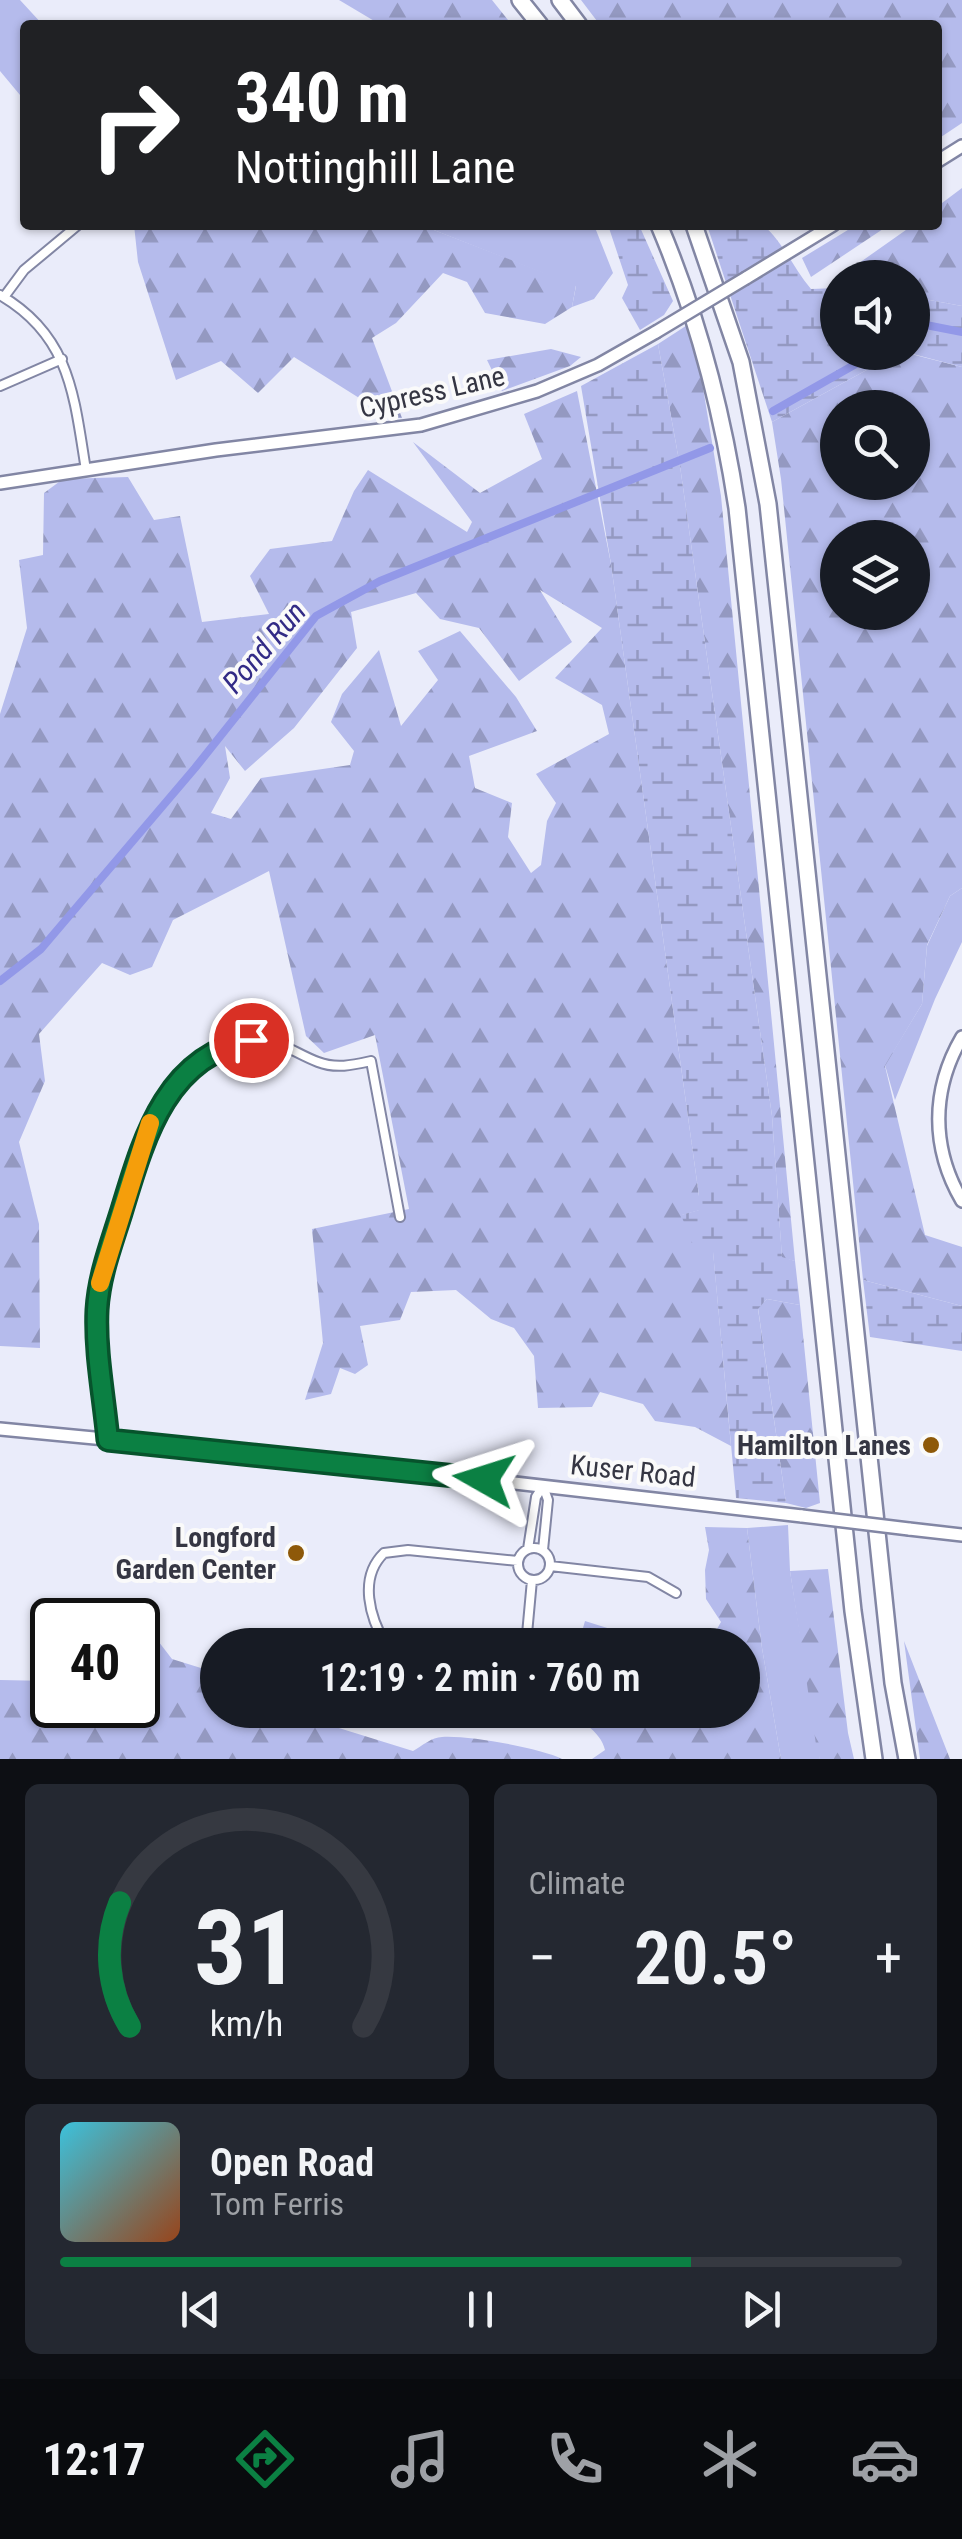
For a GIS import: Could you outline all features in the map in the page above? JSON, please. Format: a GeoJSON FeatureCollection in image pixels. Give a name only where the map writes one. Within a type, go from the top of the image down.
{"type":"FeatureCollection","features":[{"type":"Feature","properties":{"kind":"highway"},"geometry":{"type":"LineString","coordinates":[[520,0],[536,20]]}},
{"type":"Feature","properties":{"kind":"highway"},"geometry":{"type":"LineString","coordinates":[[560,0],[575,20]]}},
{"type":"Feature","properties":{"kind":"highway"},"geometry":{"type":"LineString","coordinates":[[661,230],[706,355],[737,508],[830,1408],[861,1687],[874,1759]]}},
{"type":"Feature","properties":{"kind":"highway"},"geometry":{"type":"LineString","coordinates":[[696,230],[741,362],[768,504],[888,1644],[907,1759]]}},
{"type":"Feature","properties":{"kind":"street"},"geometry":{"type":"LineString","coordinates":[[72,230],[24,270],[2,296],[41,327],[62,359],[73,388],[86,470]]}},
{"type":"Feature","properties":{"kind":"street","name":"Cypress Lane"},"geometry":{"type":"LineString","coordinates":[[0,483],[422,425],[536,391],[598,364],[656,332],[825,230]]}},
{"type":"Feature","properties":{"kind":"street"},"geometry":{"type":"LineString","coordinates":[[0,386],[62,359]]}},
{"type":"Feature","properties":{"kind":"street"},"geometry":{"type":"LineString","coordinates":[[962,1037],[943,1080],[938,1124],[946,1170],[962,1202]]}},
{"type":"Feature","properties":{"kind":"street"},"geometry":{"type":"LineString","coordinates":[[108,1440],[97,1335],[101,1278],[150,1124],[166,1095],[199,1063],[240,1042],[263,1039],[287,1045],[328,1065],[371,1062],[400,1217]]}},
{"type":"Feature","properties":{"kind":"street","name":"Kuser Road"},"geometry":{"type":"LineString","coordinates":[[0,1428],[962,1536]]}},
{"type":"Feature","properties":{"kind":"street"},"geometry":{"type":"LineString","coordinates":[[518,1562],[528,1549],[536,1499],[543,1486]]}},
{"type":"Feature","properties":{"kind":"street"},"geometry":{"type":"LineString","coordinates":[[518,1562],[521,1574],[532,1580],[545,1576],[550,1566],[543,1550],[548,1500],[543,1486]]}},
{"type":"Feature","properties":{"kind":"street"},"geometry":{"type":"LineString","coordinates":[[528,1549],[543,1550]]}},
{"type":"Feature","properties":{"kind":"street"},"geometry":{"type":"LineString","coordinates":[[378,1628],[370,1594],[371,1573],[384,1553],[408,1550],[518,1562]]}},
{"type":"Feature","properties":{"kind":"street"},"geometry":{"type":"LineString","coordinates":[[550,1566],[648,1577],[676,1593]]}},
{"type":"Feature","properties":{"kind":"street"},"geometry":{"type":"LineString","coordinates":[[528,1628],[532,1580]]}},
{"type":"Feature","properties":{"kind":"green space"},"geometry":{"type":"Polygon","coordinates":[[[0,0],[20,0],[38,20],[20,20],[20,95],[0,71],[0,0]]]}},
{"type":"Feature","properties":{"kind":"green space"},"geometry":{"type":"Polygon","coordinates":[[[339,0],[492,0],[508,20],[373,20],[339,0]]]}},
{"type":"Feature","properties":{"kind":"green space"},"geometry":{"type":"Polygon","coordinates":[[[581,0],[962,0],[962,123],[942,136],[942,20],[596,20],[581,0]]]}},
{"type":"Feature","properties":{"kind":"green space"},"geometry":{"type":"Polygon","coordinates":[[[962,188],[962,306],[930,300],[930,260],[863,260],[906,230],[942,230],[942,203],[962,188]]]}},
{"type":"Feature","properties":{"kind":"green space"},"geometry":{"type":"Polygon","coordinates":[[[135,230],[434,230],[576,285],[572,307],[545,324],[485,313],[467,282],[443,273],[396,323],[372,338],[402,418],[391,418],[294,357],[258,393],[221,361],[176,380],[138,262],[135,230]]]}},
{"type":"Feature","properties":{"kind":"green space"},"geometry":{"type":"Polygon","coordinates":[[[434,230],[596,230],[613,273],[594,299],[572,307],[576,286],[434,230]]]}},
{"type":"Feature","properties":{"kind":"green space"},"geometry":{"type":"Polygon","coordinates":[[[610,230],[641,230],[673,301],[664,315],[640,330],[622,298],[628,285],[610,230]]]}},
{"type":"Feature","properties":{"kind":"green space"},"geometry":{"type":"Polygon","coordinates":[[[709,230],[768,230],[811,289],[820,289],[820,370],[867,370],[830,390],[820,390],[820,396],[772,422],[709,230]]]}},
{"type":"Feature","properties":{"kind":"green space"},"geometry":{"type":"Polygon","coordinates":[[[848,230],[882,230],[836,260],[820,260],[820,271],[811,277],[802,258],[848,230]]]}},
{"type":"Feature","properties":{"kind":"green space"},"geometry":{"type":"Polygon","coordinates":[[[930,300],[962,306],[962,367],[930,359],[930,300]]]}},
{"type":"Feature","properties":{"kind":"green space"},"geometry":{"type":"Polygon","coordinates":[[[692,322],[721,496],[795,1261],[782,1258],[772,1116],[680,466],[658,344],[692,322]]]}},
{"type":"Feature","properties":{"kind":"green space"},"geometry":{"type":"Polygon","coordinates":[[[658,344],[680,466],[772,1116],[782,1257],[795,1261],[800,1305],[767,1299],[758,1309],[786,1503],[736,1498],[713,1252],[694,1247],[681,1215],[699,1210],[699,1196],[611,564],[581,386],[658,344]]]}},
{"type":"Feature","properties":{"kind":"green space"},"geometry":{"type":"Polygon","coordinates":[[[551,349],[581,357],[570,366],[502,391],[487,360],[551,349]]]}},
{"type":"Feature","properties":{"kind":"green space"},"geometry":{"type":"Polygon","coordinates":[[[930,359],[962,367],[962,888],[950,896],[927,945],[922,1004],[885,1066],[925,1235],[962,1247],[962,1306],[863,1280],[772,422],[820,396],[820,500],[930,500],[930,390],[830,390],[867,370],[930,370],[930,359]]]}},
{"type":"Feature","properties":{"kind":"green space"},"geometry":{"type":"Polygon","coordinates":[[[577,391],[611,564],[699,1196],[700,1210],[682,1215],[713,1251],[731,1446],[695,1427],[655,1421],[643,1404],[600,1392],[592,1407],[538,1408],[534,1356],[514,1328],[491,1319],[456,1290],[411,1292],[400,1320],[360,1326],[368,1365],[355,1374],[340,1368],[331,1394],[305,1400],[323,1343],[312,1229],[409,1209],[375,1035],[324,1053],[306,1036],[269,871],[173,920],[152,967],[130,975],[102,963],[39,1034],[45,1081],[19,1142],[39,1224],[40,1348],[0,1346],[0,714],[27,628],[19,560],[43,555],[44,493],[63,479],[128,477],[154,520],[180,516],[202,622],[269,614],[250,576],[270,549],[332,541],[368,470],[467,532],[472,522],[413,442],[480,493],[542,459],[524,414],[577,391]],[[540,590],[572,642],[519,681],[479,628],[440,619],[416,593],[351,612],[357,648],[294,728],[245,771],[225,746],[230,778],[211,813],[231,819],[261,778],[350,765],[354,751],[331,722],[342,694],[379,650],[401,726],[438,680],[418,651],[460,631],[516,697],[537,731],[469,756],[475,788],[512,803],[508,837],[531,873],[541,865],[547,821],[556,803],[536,774],[609,734],[602,705],[555,678],[602,628],[540,590]]]}},
{"type":"Feature","properties":{"kind":"green space"},"geometry":{"type":"Polygon","coordinates":[[[962,888],[962,942],[895,1100],[885,1065],[922,1004],[927,946],[950,896],[962,888]]]}},
{"type":"Feature","properties":{"kind":"green space"},"geometry":{"type":"Polygon","coordinates":[[[863,1280],[962,1306],[962,1351],[870,1337],[863,1280]]]}},
{"type":"Feature","properties":{"kind":"green space"},"geometry":{"type":"Polygon","coordinates":[[[767,1299],[800,1305],[820,1503],[806,1508],[786,1503],[758,1308],[767,1299]]]}},
{"type":"Feature","properties":{"kind":"green space"},"geometry":{"type":"Polygon","coordinates":[[[788,1525],[790,1571],[820,1759],[781,1759],[747,1528],[788,1525]]]}},
{"type":"Feature","properties":{"kind":"green space"},"geometry":{"type":"Polygon","coordinates":[[[705,1527],[747,1528],[760,1628],[718,1628],[721,1622],[706,1599],[709,1550],[705,1527]]]}},
{"type":"Feature","properties":{"kind":"green space"},"geometry":{"type":"Polygon","coordinates":[[[828,1569],[854,1759],[820,1759],[817,1751],[790,1571],[828,1569]]]}},
{"type":"Feature","properties":{"kind":"green space"},"geometry":{"type":"Polygon","coordinates":[[[585,1621],[607,1628],[583,1628],[585,1621]]]}},
{"type":"Feature","properties":{"kind":"green space"},"geometry":{"type":"Polygon","coordinates":[[[760,1632],[781,1759],[592,1759],[605,1750],[589,1728],[760,1728],[760,1632]]]}},
{"type":"Feature","properties":{"kind":"green space"},"geometry":{"type":"Polygon","coordinates":[[[904,1641],[950,1759],[920,1759],[904,1641]]]}},
{"type":"Feature","properties":{"kind":"green space"},"geometry":{"type":"Polygon","coordinates":[[[160,1643],[172,1659],[200,1668],[200,1728],[339,1728],[413,1751],[435,1738],[453,1737],[521,1747],[562,1759],[0,1759],[0,1680],[30,1681],[30,1728],[160,1728],[160,1643]]]}},
{"type":"Feature","properties":{"kind":"waterway","name":"Pond Run"},"geometry":{"type":"LineString","coordinates":[[930,326],[962,332]]}},
{"type":"Feature","properties":{"kind":"waterway","name":"Pond Run"},"geometry":{"type":"LineString","coordinates":[[773,411],[845,370]]}},
{"type":"Feature","properties":{"kind":"waterway","name":"Pond Run"},"geometry":{"type":"LineString","coordinates":[[0,981],[41,949],[195,768],[316,616],[380,581],[710,448]]}},
{"type":"Feature","properties":{"kind":"slow traffic"},"geometry":{"type":"LineString","coordinates":[[100,1283],[150,1123]]}},
{"type":"Feature","properties":{"kind":"place","name":"Hamilton Lanes"},"geometry":{"type":"Point","coordinates":[931,1445]}},
{"type":"Feature","properties":{"kind":"place","name":"Longford Garden Center"},"geometry":{"type":"Point","coordinates":[296,1553]}},
{"type":"Feature","properties":{"kind":"route"},"geometry":{"type":"LineString","coordinates":[[251,1040],[225,1048],[187,1072],[166,1095],[150,1124],[98,1295],[97,1335],[108,1440],[484,1479]]}}]}
